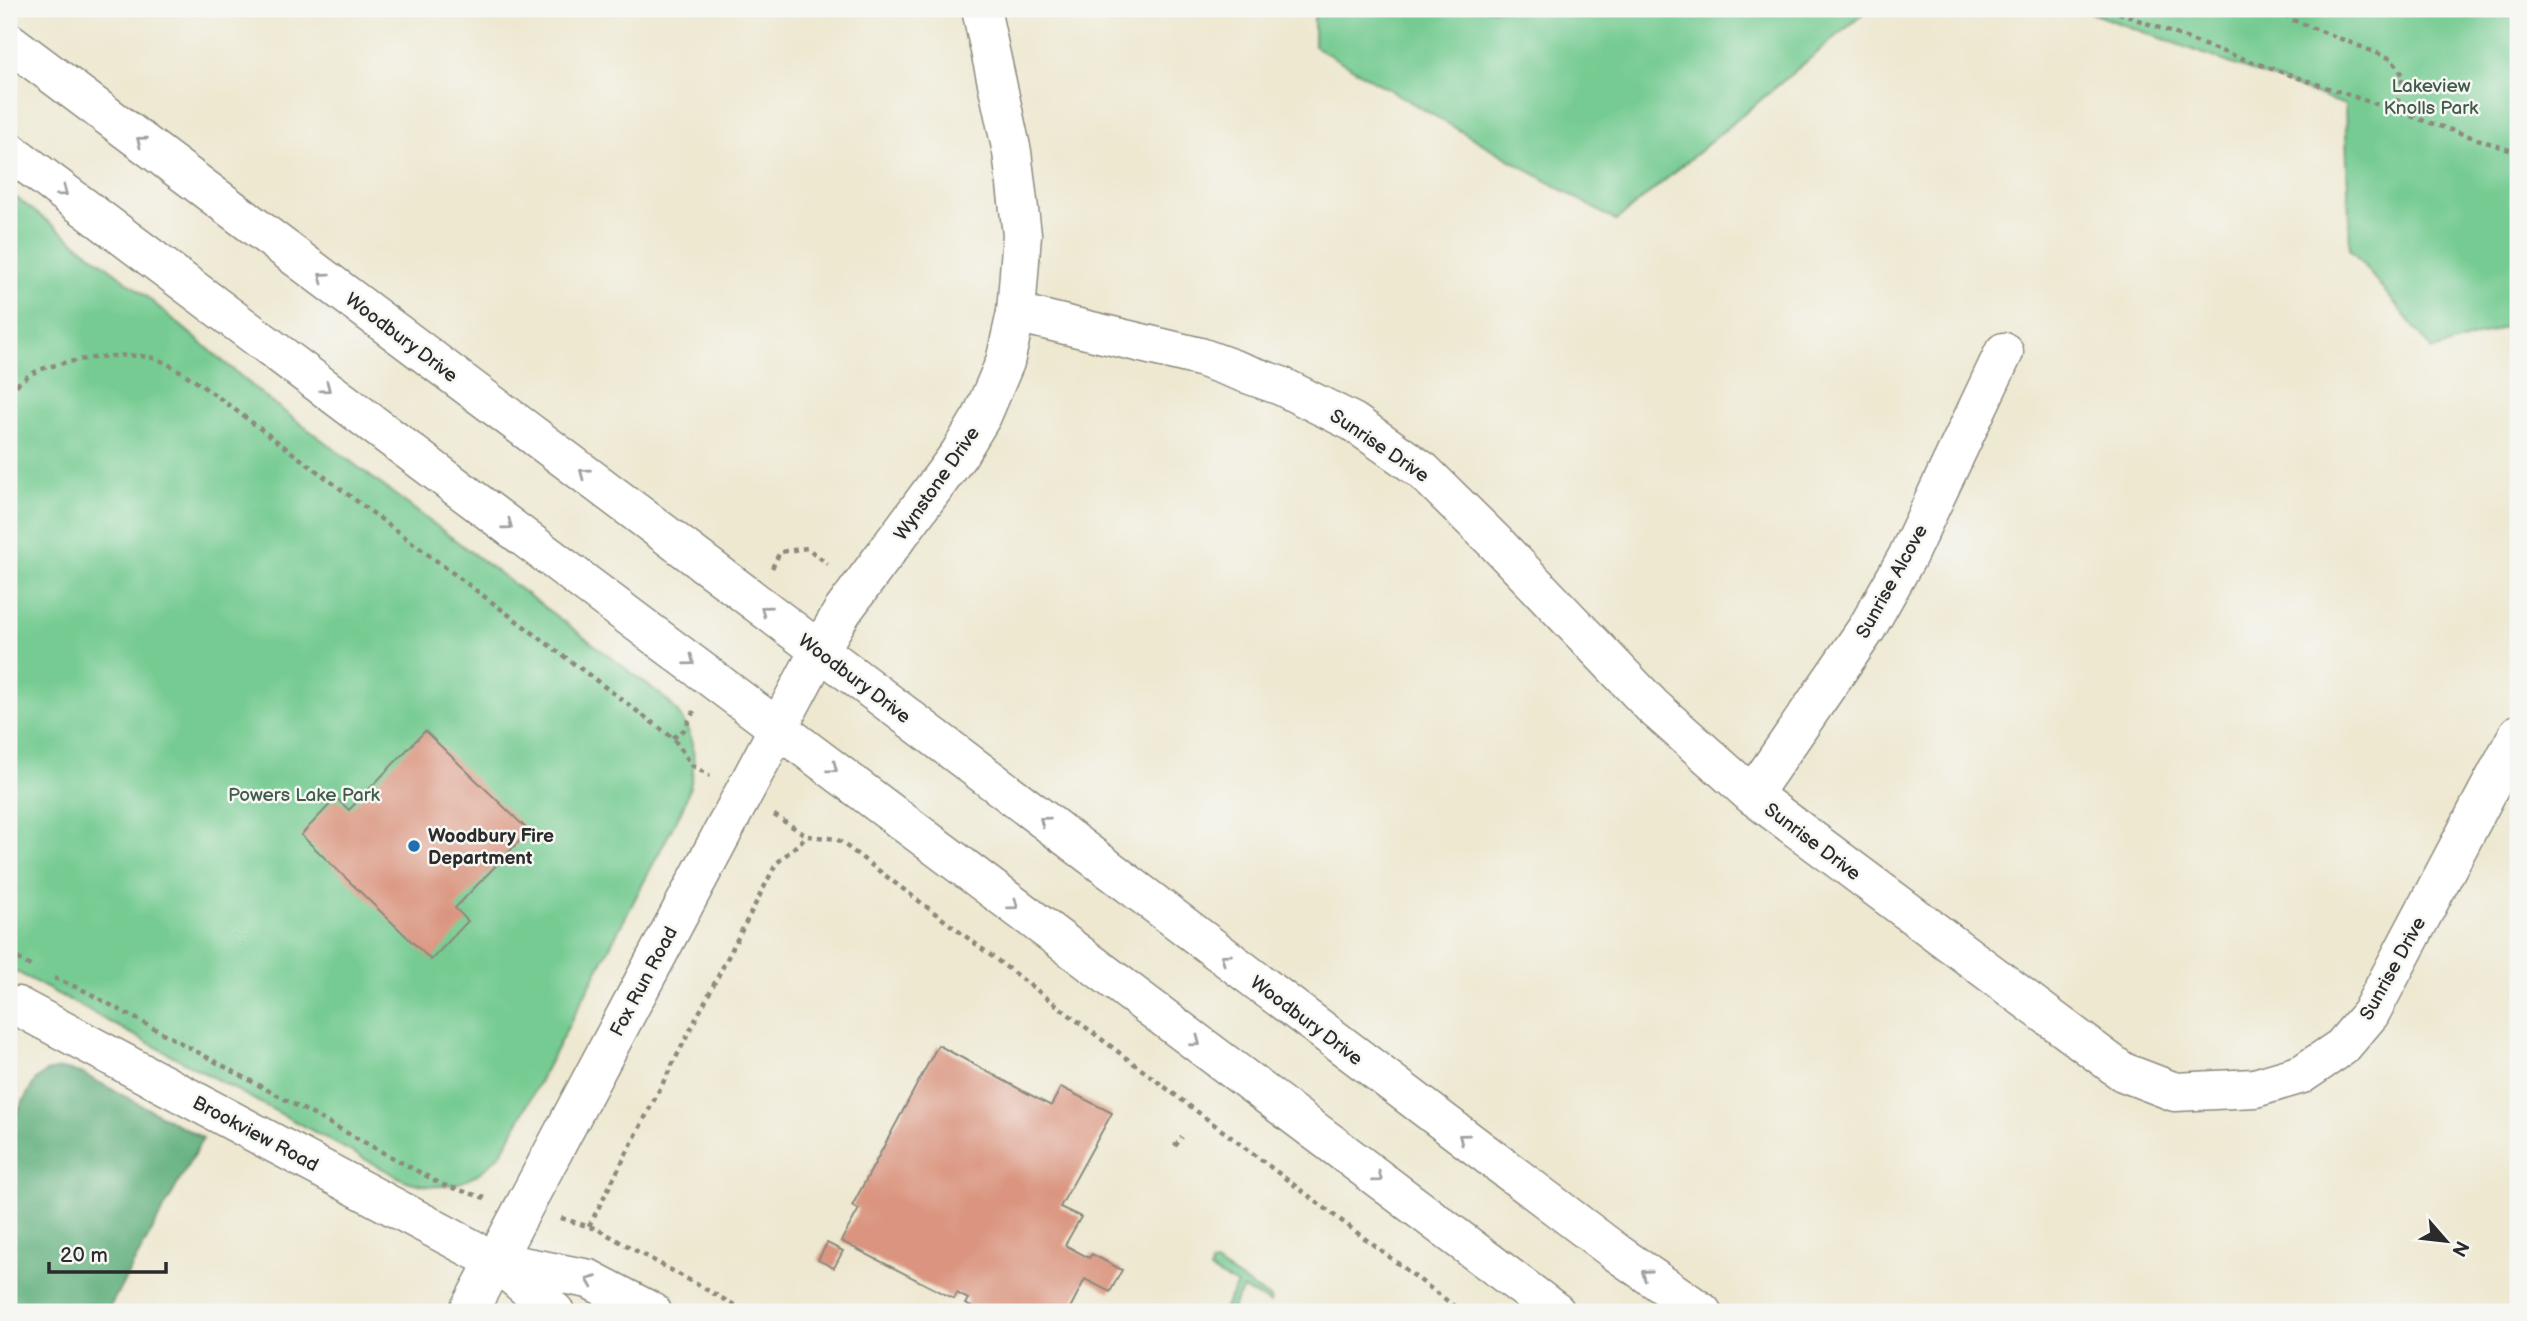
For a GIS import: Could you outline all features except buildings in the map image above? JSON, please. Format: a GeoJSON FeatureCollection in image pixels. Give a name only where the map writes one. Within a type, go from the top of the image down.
{"type":"FeatureCollection","features":[{"type":"Feature","properties":{"kind":"street","name":"Wynstone Drive"},"geometry":{"type":"LineString","coordinates":[[819,651],[842,612],[945,475],[976,426],[1005,362],[1016,313],[1022,234],[1012,152],[981,9]]}},
{"type":"Feature","properties":{"kind":"street","name":"Woodbury Drive"},"geometry":{"type":"LineString","coordinates":[[9,42],[1595,1237],[1702,1312]]}},
{"type":"Feature","properties":{"kind":"street"},"geometry":{"type":"LineString","coordinates":[[9,151],[1556,1312]]}},
{"type":"Feature","properties":{"kind":"street","name":"Sunrise Drive"},"geometry":{"type":"LineString","coordinates":[[1016,313],[1200,356],[1281,386],[1353,422],[1423,471],[1499,545],[1652,706],[1752,795],[2123,1072],[2175,1091],[2255,1088],[2302,1074],[2342,1047],[2371,1014],[2518,734]]}},
{"type":"Feature","properties":{"kind":"street","name":"Sunrise Alcove"},"geometry":{"type":"LineString","coordinates":[[1752,795],[1867,628],[1907,557],[2004,352]]}},
{"type":"Feature","properties":{"kind":"street","name":"Fox Run Road"},"geometry":{"type":"LineString","coordinates":[[468,1312],[819,651]]}},
{"type":"Feature","properties":{"kind":"street","name":"Brookview Road"},"geometry":{"type":"LineString","coordinates":[[11,1017],[495,1261]]}},
{"type":"Feature","properties":{"kind":"street"},"geometry":{"type":"LineString","coordinates":[[495,1261],[555,1312]]}},
{"type":"Feature","properties":{"kind":"street"},"geometry":{"type":"LineString","coordinates":[[495,1261],[589,1279],[652,1312]]}},
{"type":"Feature","properties":{"kind":"path"},"geometry":{"type":"LineString","coordinates":[[2109,9],[2215,49],[2518,153]]}},
{"type":"Feature","properties":{"kind":"path"},"geometry":{"type":"LineString","coordinates":[[2276,9],[2293,20],[2392,59],[2403,75],[2396,110]]}},
{"type":"Feature","properties":{"kind":"path"},"geometry":{"type":"LineString","coordinates":[[9,392],[35,372],[70,362],[118,355],[154,359],[186,376],[218,397],[673,738],[692,765]]}},
{"type":"Feature","properties":{"kind":"path"},"geometry":{"type":"LineString","coordinates":[[747,1312],[589,1226],[776,864],[807,836],[837,839],[1462,1312]]}},
{"type":"Feature","properties":{"kind":"path"},"geometry":{"type":"LineString","coordinates":[[83,990],[436,1181]]}},
{"type":"Feature","properties":{"kind":"path"},"geometry":{"type":"LineString","coordinates":[[1175,1146],[1182,1137]]}},
{"type":"Feature","properties":{"kind":"green space"},"geometry":{"type":"Polygon","coordinates":[[[1314,9],[1869,9],[1616,221],[1314,46],[1314,9]]]}},
{"type":"Feature","properties":{"kind":"green space","name":"Lakeview Knolls Park"},"geometry":{"type":"Polygon","coordinates":[[[2080,9],[2518,9],[2518,323],[2433,350],[2350,249],[2345,105],[2080,9]]]}},
{"type":"Feature","properties":{"kind":"green space","name":"Powers Lake Park"},"geometry":{"type":"Polygon","coordinates":[[[9,192],[142,293],[269,400],[661,695],[683,720],[689,733],[693,762],[692,777],[682,809],[504,1149],[494,1161],[472,1178],[447,1186],[404,1180],[9,968],[9,192]]]}},
{"type":"Feature","properties":{"kind":"green space"},"geometry":{"type":"Polygon","coordinates":[[[61,1069],[81,1073],[203,1138],[107,1312],[9,1312],[9,1126],[35,1081],[46,1072],[61,1069]]]}},
{"type":"Feature","properties":{"kind":"green space"},"geometry":{"type":"Polygon","coordinates":[[[1216,1263],[1271,1299],[1270,1303],[1243,1289],[1230,1312],[1222,1312],[1237,1285],[1210,1270],[1211,1264],[1216,1263]]]}},
{"type":"Feature","properties":{"kind":"place","name":"Woodbury Fire Department"},"geometry":{"type":"Point","coordinates":[414,846]}}]}
